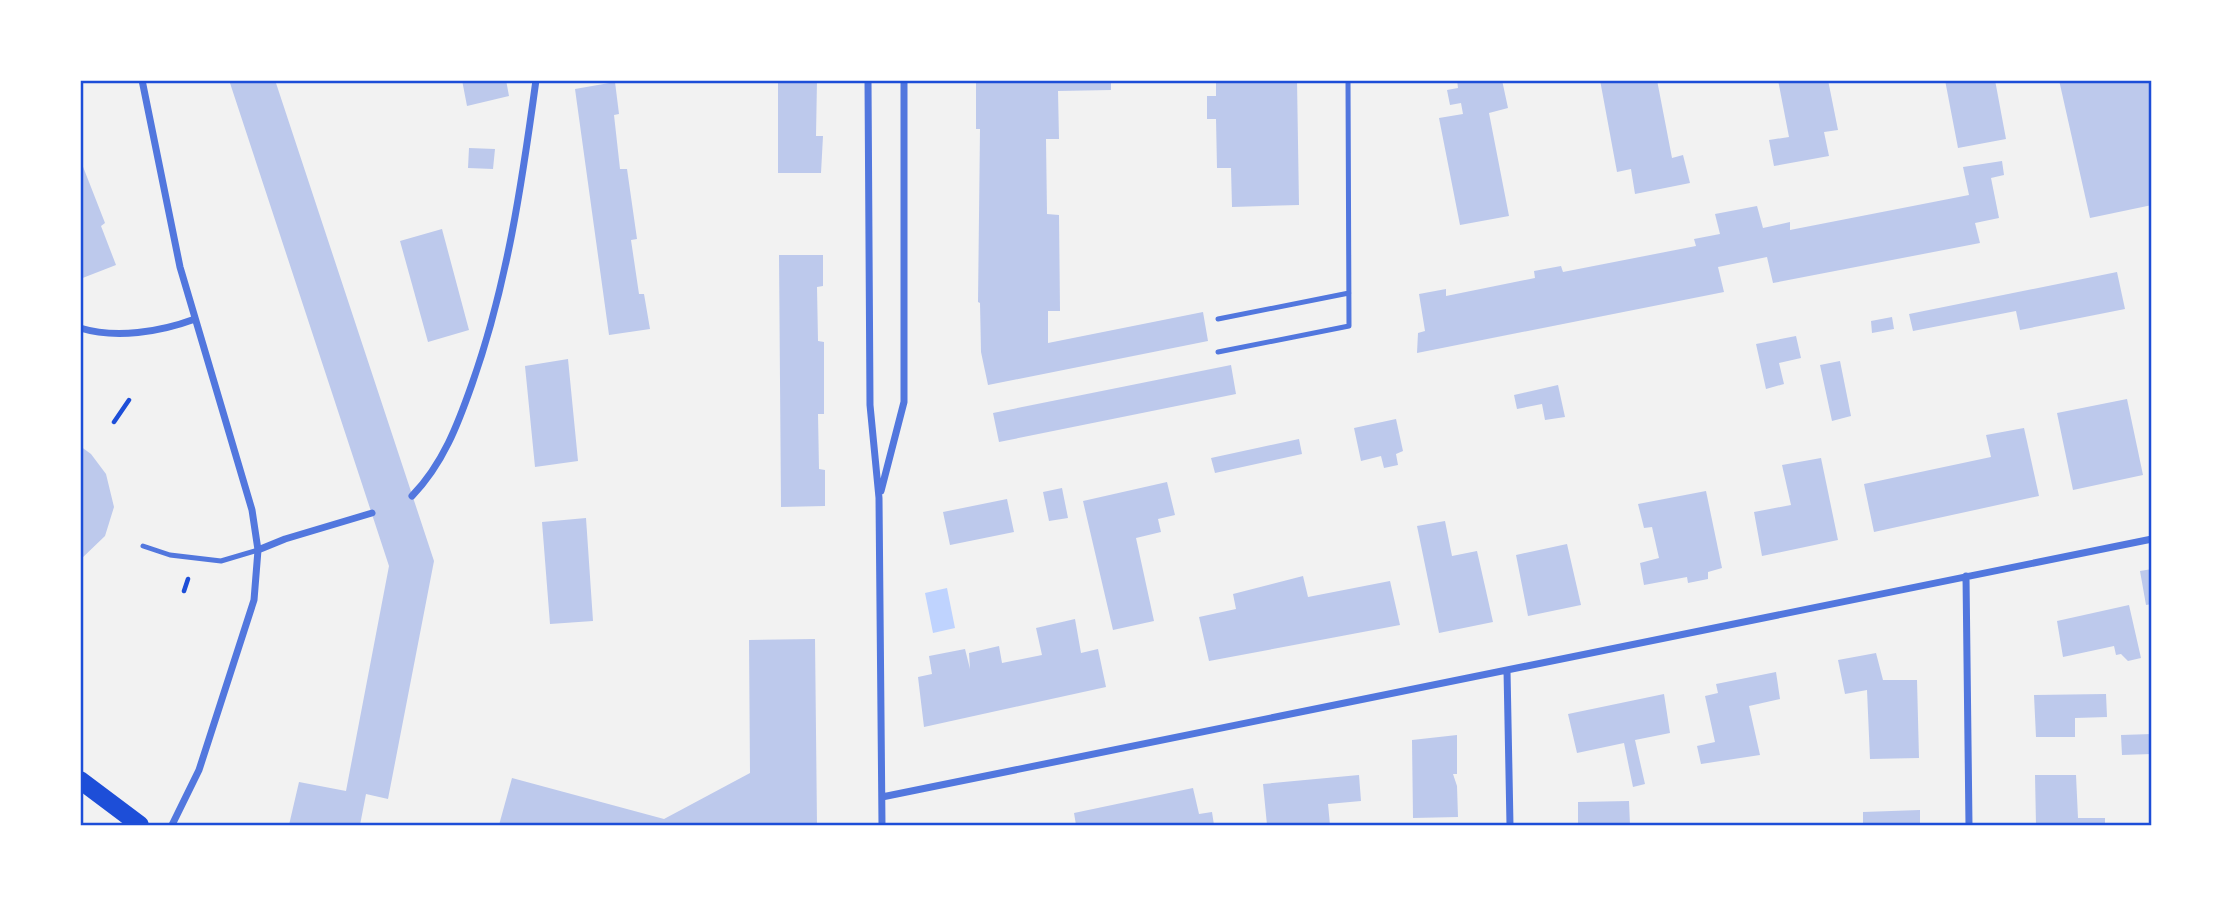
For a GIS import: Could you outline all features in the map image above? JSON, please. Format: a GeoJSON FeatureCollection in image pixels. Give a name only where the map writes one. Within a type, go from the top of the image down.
{"type":"FeatureCollection","features":[{"type":"Feature","properties":{"kind":"main road"},"geometry":{"type":"LineString","coordinates":[[80,780],[140,825]]}},
{"type":"Feature","properties":{"kind":"street"},"geometry":{"type":"LineString","coordinates":[[142,80],[180,267],[252,510],[258,550],[254,600],[245,634],[199,770],[172,825]]}},
{"type":"Feature","properties":{"kind":"street"},"geometry":{"type":"LineString","coordinates":[[412,496],[427,481],[449,444],[492,327],[520,197],[536,80]]}},
{"type":"Feature","properties":{"kind":"street"},"geometry":{"type":"LineString","coordinates":[[868,80],[870,405],[880,498],[882,825]]}},
{"type":"Feature","properties":{"kind":"street"},"geometry":{"type":"LineString","coordinates":[[880,498],[904,402],[904,80]]}},
{"type":"Feature","properties":{"kind":"street"},"geometry":{"type":"LineString","coordinates":[[80,328],[94,332],[148,331],[195,319]]}},
{"type":"Feature","properties":{"kind":"street"},"geometry":{"type":"LineString","coordinates":[[258,550],[285,539],[372,513]]}},
{"type":"Feature","properties":{"kind":"street"},"geometry":{"type":"LineString","coordinates":[[882,796],[2151,539]]}},
{"type":"Feature","properties":{"kind":"street"},"geometry":{"type":"LineString","coordinates":[[1966,576],[1969,825]]}},
{"type":"Feature","properties":{"kind":"street"},"geometry":{"type":"LineString","coordinates":[[1507,670],[1510,825]]}},
{"type":"Feature","properties":{"kind":"lane"},"geometry":{"type":"LineString","coordinates":[[1218,352],[1349,327],[1348,80]]}},
{"type":"Feature","properties":{"kind":"lane"},"geometry":{"type":"LineString","coordinates":[[1218,319],[1349,293]]}},
{"type":"Feature","properties":{"kind":"lane"},"geometry":{"type":"LineString","coordinates":[[143,546],[170,555],[221,561],[258,550]]}},
{"type":"Feature","properties":{"kind":"path"},"geometry":{"type":"LineString","coordinates":[[114,422],[129,400]]}},
{"type":"Feature","properties":{"kind":"water"},"geometry":{"type":"Polygon","coordinates":[[[947,588],[955,628],[933,633],[925,593],[947,588]]]}},
{"type":"Feature","properties":{"kind":"building"},"geometry":{"type":"Polygon","coordinates":[[[229,80],[275,80],[434,561],[388,799],[366,794],[360,825],[289,825],[299,782],[346,791],[389,566],[229,80]]]}},
{"type":"Feature","properties":{"kind":"building"},"geometry":{"type":"Polygon","coordinates":[[[462,80],[506,80],[509,96],[467,106],[462,80]]]}},
{"type":"Feature","properties":{"kind":"building"},"geometry":{"type":"Polygon","coordinates":[[[778,80],[817,80],[816,136],[823,136],[821,173],[778,173],[778,80]]]}},
{"type":"Feature","properties":{"kind":"building"},"geometry":{"type":"Polygon","coordinates":[[[976,80],[1111,80],[1111,90],[1058,91],[1059,139],[1046,139],[1047,214],[1059,215],[1060,311],[1048,311],[1048,343],[1203,312],[1208,341],[988,385],[981,352],[978,302],[980,129],[976,129],[976,80]]]}},
{"type":"Feature","properties":{"kind":"building"},"geometry":{"type":"Polygon","coordinates":[[[1216,80],[1297,80],[1299,205],[1232,207],[1231,168],[1217,168],[1216,119],[1207,119],[1207,96],[1216,96],[1216,80]]]}},
{"type":"Feature","properties":{"kind":"building"},"geometry":{"type":"Polygon","coordinates":[[[1457,80],[1502,80],[1508,108],[1489,113],[1509,216],[1460,225],[1439,118],[1463,114],[1461,103],[1450,105],[1447,90],[1458,88],[1457,80]]]}},
{"type":"Feature","properties":{"kind":"building"},"geometry":{"type":"Polygon","coordinates":[[[1600,80],[1657,80],[1672,158],[1683,155],[1690,183],[1635,194],[1631,169],[1617,172],[1600,80]]]}},
{"type":"Feature","properties":{"kind":"building"},"geometry":{"type":"Polygon","coordinates":[[[1778,80],[1828,80],[1838,130],[1824,132],[1829,156],[1774,166],[1769,140],[1789,137],[1778,80]]]}},
{"type":"Feature","properties":{"kind":"building"},"geometry":{"type":"Polygon","coordinates":[[[1945,80],[1995,80],[2006,139],[1958,148],[1945,80]]]}},
{"type":"Feature","properties":{"kind":"building"},"geometry":{"type":"Polygon","coordinates":[[[2059,80],[2152,80],[2152,205],[2090,218],[2059,80]]]}},
{"type":"Feature","properties":{"kind":"building"},"geometry":{"type":"Polygon","coordinates":[[[615,82],[619,114],[614,115],[620,169],[627,169],[637,239],[631,240],[639,294],[644,294],[650,329],[609,335],[575,89],[615,82]]]}},
{"type":"Feature","properties":{"kind":"building"},"geometry":{"type":"Polygon","coordinates":[[[469,148],[495,149],[493,169],[468,168],[469,148]]]}},
{"type":"Feature","properties":{"kind":"building"},"geometry":{"type":"Polygon","coordinates":[[[80,159],[105,223],[101,226],[116,265],[80,279],[80,159]]]}},
{"type":"Feature","properties":{"kind":"building"},"geometry":{"type":"Polygon","coordinates":[[[2002,161],[2004,175],[1991,178],[1999,218],[1975,223],[1980,243],[1773,283],[1767,257],[1718,267],[1724,292],[1417,353],[1418,333],[1425,331],[1419,294],[1446,289],[1446,296],[1535,278],[1534,271],[1561,266],[1563,272],[1696,246],[1694,239],[1720,234],[1715,214],[1757,206],[1763,228],[1790,222],[1790,230],[1969,195],[1963,167],[2002,161]]]}},
{"type":"Feature","properties":{"kind":"building"},"geometry":{"type":"Polygon","coordinates":[[[442,229],[469,330],[428,342],[400,241],[442,229]]]}},
{"type":"Feature","properties":{"kind":"building"},"geometry":{"type":"Polygon","coordinates":[[[779,255],[823,255],[823,286],[817,287],[818,341],[824,342],[824,414],[818,414],[819,469],[825,470],[825,506],[781,507],[779,255]]]}},
{"type":"Feature","properties":{"kind":"building"},"geometry":{"type":"Polygon","coordinates":[[[2117,272],[2125,309],[2020,330],[2016,311],[1913,331],[1909,314],[2117,272]]]}},
{"type":"Feature","properties":{"kind":"building"},"geometry":{"type":"Polygon","coordinates":[[[1892,317],[1894,329],[1872,333],[1871,321],[1892,317]]]}},
{"type":"Feature","properties":{"kind":"building"},"geometry":{"type":"Polygon","coordinates":[[[1796,336],[1801,358],[1779,363],[1784,384],[1766,389],[1756,344],[1796,336]]]}},
{"type":"Feature","properties":{"kind":"building"},"geometry":{"type":"Polygon","coordinates":[[[568,359],[578,461],[535,467],[525,366],[568,359]]]}},
{"type":"Feature","properties":{"kind":"building"},"geometry":{"type":"Polygon","coordinates":[[[1840,361],[1851,416],[1832,421],[1820,365],[1840,361]]]}},
{"type":"Feature","properties":{"kind":"building"},"geometry":{"type":"Polygon","coordinates":[[[1231,365],[1236,394],[999,442],[993,413],[1231,365]]]}},
{"type":"Feature","properties":{"kind":"building"},"geometry":{"type":"Polygon","coordinates":[[[1558,385],[1565,417],[1545,420],[1542,404],[1517,409],[1514,395],[1558,385]]]}},
{"type":"Feature","properties":{"kind":"building"},"geometry":{"type":"Polygon","coordinates":[[[2127,399],[2143,475],[2073,490],[2057,413],[2127,399]]]}},
{"type":"Feature","properties":{"kind":"building"},"geometry":{"type":"Polygon","coordinates":[[[1396,419],[1403,451],[1396,454],[1398,465],[1384,468],[1381,456],[1361,461],[1354,428],[1396,419]]]}},
{"type":"Feature","properties":{"kind":"building"},"geometry":{"type":"Polygon","coordinates":[[[2024,428],[2039,496],[1874,532],[1864,484],[1991,457],[1986,435],[2024,428]]]}},
{"type":"Feature","properties":{"kind":"building"},"geometry":{"type":"Polygon","coordinates":[[[1299,439],[1302,454],[1215,473],[1211,458],[1299,439]]]}},
{"type":"Feature","properties":{"kind":"building"},"geometry":{"type":"Polygon","coordinates":[[[80,446],[91,454],[106,474],[114,507],[105,536],[80,560],[80,446]]]}},
{"type":"Feature","properties":{"kind":"building"},"geometry":{"type":"Polygon","coordinates":[[[1821,458],[1838,540],[1762,556],[1754,512],[1791,505],[1782,465],[1821,458]]]}},
{"type":"Feature","properties":{"kind":"building"},"geometry":{"type":"Polygon","coordinates":[[[1167,482],[1175,515],[1158,519],[1161,532],[1136,538],[1154,621],[1113,630],[1083,501],[1167,482]]]}},
{"type":"Feature","properties":{"kind":"building"},"geometry":{"type":"Polygon","coordinates":[[[1062,488],[1068,518],[1049,521],[1043,492],[1062,488]]]}},
{"type":"Feature","properties":{"kind":"building"},"geometry":{"type":"Polygon","coordinates":[[[1706,491],[1722,568],[1708,572],[1708,579],[1688,583],[1687,577],[1644,585],[1640,563],[1659,558],[1652,527],[1644,528],[1638,504],[1706,491]]]}},
{"type":"Feature","properties":{"kind":"building"},"geometry":{"type":"Polygon","coordinates":[[[1007,499],[1014,532],[950,545],[943,512],[1007,499]]]}},
{"type":"Feature","properties":{"kind":"building"},"geometry":{"type":"Polygon","coordinates":[[[586,518],[593,621],[550,624],[542,522],[586,518]]]}},
{"type":"Feature","properties":{"kind":"building"},"geometry":{"type":"Polygon","coordinates":[[[1445,521],[1452,556],[1477,551],[1493,622],[1439,633],[1417,526],[1445,521]]]}},
{"type":"Feature","properties":{"kind":"building"},"geometry":{"type":"Polygon","coordinates":[[[1567,544],[1581,605],[1528,616],[1516,555],[1567,544]]]}},
{"type":"Feature","properties":{"kind":"building"},"geometry":{"type":"Polygon","coordinates":[[[2152,569],[2152,604],[2146,605],[2140,571],[2152,569]]]}},
{"type":"Feature","properties":{"kind":"building"},"geometry":{"type":"Polygon","coordinates":[[[1303,576],[1308,597],[1390,581],[1400,625],[1209,661],[1199,617],[1236,609],[1233,594],[1303,576]]]}},
{"type":"Feature","properties":{"kind":"building"},"geometry":{"type":"Polygon","coordinates":[[[2129,605],[2141,658],[2128,661],[2121,654],[2116,655],[2114,646],[2063,657],[2057,621],[2129,605]]]}},
{"type":"Feature","properties":{"kind":"building"},"geometry":{"type":"Polygon","coordinates":[[[1075,619],[1081,653],[1098,649],[1106,687],[924,727],[918,677],[932,674],[929,656],[965,649],[970,669],[969,653],[999,646],[1002,663],[1042,655],[1036,628],[1075,619]]]}},
{"type":"Feature","properties":{"kind":"building"},"geometry":{"type":"Polygon","coordinates":[[[815,639],[817,825],[499,825],[512,778],[664,819],[750,773],[749,640],[815,639]]]}},
{"type":"Feature","properties":{"kind":"building"},"geometry":{"type":"Polygon","coordinates":[[[1876,653],[1883,680],[1917,680],[1919,758],[1870,759],[1867,690],[1845,694],[1838,660],[1876,653]]]}},
{"type":"Feature","properties":{"kind":"building"},"geometry":{"type":"Polygon","coordinates":[[[1776,672],[1780,699],[1749,706],[1760,755],[1701,764],[1697,746],[1715,742],[1705,696],[1718,693],[1716,684],[1776,672]]]}},
{"type":"Feature","properties":{"kind":"building"},"geometry":{"type":"Polygon","coordinates":[[[1664,694],[1670,733],[1635,740],[1645,784],[1633,787],[1624,743],[1577,753],[1568,714],[1664,694]]]}},
{"type":"Feature","properties":{"kind":"building"},"geometry":{"type":"Polygon","coordinates":[[[2106,694],[2107,717],[2075,718],[2075,737],[2036,737],[2034,695],[2106,694]]]}},
{"type":"Feature","properties":{"kind":"building"},"geometry":{"type":"Polygon","coordinates":[[[2152,734],[2152,754],[2122,755],[2121,735],[2152,734]]]}},
{"type":"Feature","properties":{"kind":"building"},"geometry":{"type":"Polygon","coordinates":[[[1457,735],[1457,774],[1453,774],[1457,786],[1458,817],[1413,818],[1412,740],[1457,735]]]}},
{"type":"Feature","properties":{"kind":"building"},"geometry":{"type":"Polygon","coordinates":[[[1359,775],[1361,801],[1328,804],[1330,825],[1267,825],[1263,784],[1359,775]]]}},
{"type":"Feature","properties":{"kind":"building"},"geometry":{"type":"Polygon","coordinates":[[[2035,775],[2076,775],[2078,818],[2105,818],[2105,825],[2036,825],[2035,775]]]}},
{"type":"Feature","properties":{"kind":"building"},"geometry":{"type":"Polygon","coordinates":[[[1193,788],[1199,814],[1212,812],[1214,825],[1076,825],[1074,813],[1193,788]]]}},
{"type":"Feature","properties":{"kind":"building"},"geometry":{"type":"Polygon","coordinates":[[[1629,801],[1630,825],[1578,825],[1578,802],[1629,801]]]}},
{"type":"Feature","properties":{"kind":"building"},"geometry":{"type":"Polygon","coordinates":[[[1920,810],[1920,825],[1863,825],[1863,812],[1920,810]]]}}]}
